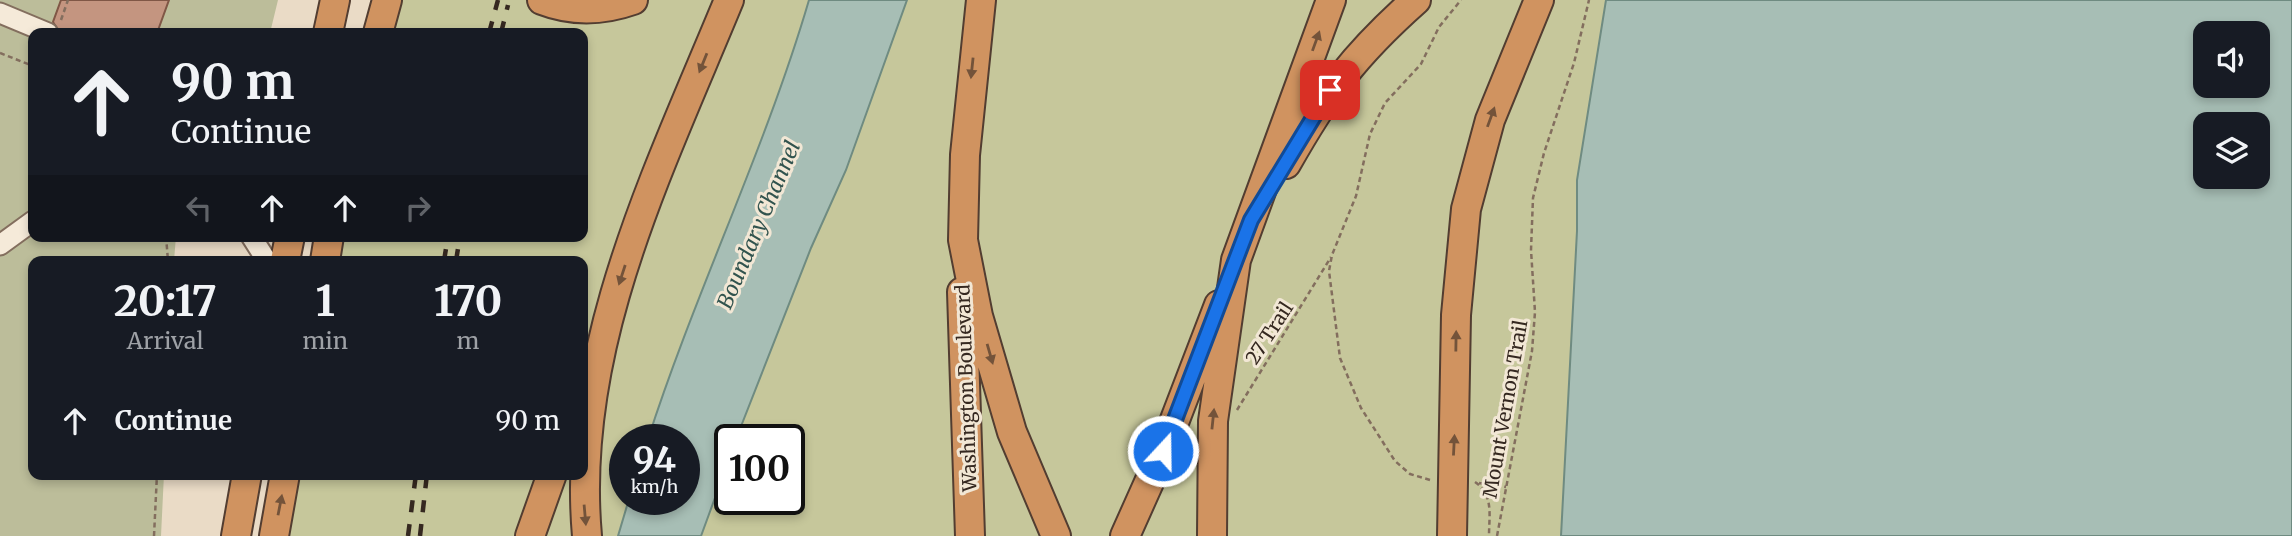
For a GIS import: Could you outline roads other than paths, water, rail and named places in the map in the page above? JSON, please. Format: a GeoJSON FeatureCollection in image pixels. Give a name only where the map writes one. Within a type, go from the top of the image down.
{"type":"FeatureCollection","features":[{"type":"Feature","properties":{"kind":"highway"},"geometry":{"type":"LineString","coordinates":[[329,28],[335,0]]}},
{"type":"Feature","properties":{"kind":"highway"},"geometry":{"type":"LineString","coordinates":[[367,28],[372,0]]}},
{"type":"Feature","properties":{"kind":"highway"},"geometry":{"type":"LineString","coordinates":[[379,28],[387,0]]}},
{"type":"Feature","properties":{"kind":"highway"},"geometry":{"type":"LineString","coordinates":[[542,0],[570,9],[590,10],[633,0]]}},
{"type":"Feature","properties":{"kind":"highway"},"geometry":{"type":"LineString","coordinates":[[588,377],[600,349],[638,229],[729,0]]}},
{"type":"Feature","properties":{"kind":"highway"},"geometry":{"type":"LineString","coordinates":[[981,0],[970,88],[963,240],[978,317],[1012,432],[1056,536]]}},
{"type":"Feature","properties":{"kind":"highway"},"geometry":{"type":"LineString","coordinates":[[1125,536],[1163,451],[1331,0]]}},
{"type":"Feature","properties":{"kind":"highway"},"geometry":{"type":"LineString","coordinates":[[1251,220],[1330,90],[1372,40],[1416,0]]}},
{"type":"Feature","properties":{"kind":"highway"},"geometry":{"type":"LineString","coordinates":[[1452,536],[1456,315],[1466,209],[1490,120],[1539,0]]}},
{"type":"Feature","properties":{"kind":"highway","name":"Washington Boulevard"},"geometry":{"type":"LineString","coordinates":[[963,240],[961,317],[970,536]]}},
{"type":"Feature","properties":{"kind":"highway"},"geometry":{"type":"LineString","coordinates":[[1212,536],[1213,421],[1236,260]]}},
{"type":"Feature","properties":{"kind":"highway"},"geometry":{"type":"LineString","coordinates":[[588,433],[600,349]]}},
{"type":"Feature","properties":{"kind":"highway"},"geometry":{"type":"LineString","coordinates":[[236,536],[246,480]]}},
{"type":"Feature","properties":{"kind":"highway"},"geometry":{"type":"LineString","coordinates":[[274,536],[284,480]]}},
{"type":"Feature","properties":{"kind":"highway"},"geometry":{"type":"LineString","coordinates":[[530,536],[550,480]]}},
{"type":"Feature","properties":{"kind":"highway"},"geometry":{"type":"LineString","coordinates":[[585,480],[587,536]]}},
{"type":"Feature","properties":{"kind":"lane"},"geometry":{"type":"LineString","coordinates":[[0,13],[48,28]]}},
{"type":"Feature","properties":{"kind":"lane"},"geometry":{"type":"LineString","coordinates":[[0,245],[28,225]]}},
{"type":"Feature","properties":{"kind":"water","name":"Boundary Channel"},"geometry":{"type":"Polygon","coordinates":[[[809,0],[907,0],[846,170],[811,248],[742,424],[714,424],[714,501],[701,536],[618,536],[624,515],[700,515],[700,424],[653,424],[791,56],[809,0]]]}},
{"type":"Feature","properties":{"kind":"water"},"geometry":{"type":"Polygon","coordinates":[[[1606,0],[2292,0],[2292,536],[1561,536],[1577,231],[1577,180],[1606,0]]]}},
{"type":"Feature","properties":{"kind":"railway"},"geometry":{"type":"LineString","coordinates":[[490,28],[498,0]]}},
{"type":"Feature","properties":{"kind":"railway"},"geometry":{"type":"LineString","coordinates":[[502,28],[508,5]]}},
{"type":"Feature","properties":{"kind":"railway"},"geometry":{"type":"LineString","coordinates":[[445,256],[447,242]]}},
{"type":"Feature","properties":{"kind":"railway"},"geometry":{"type":"LineString","coordinates":[[457,256],[459,242]]}},
{"type":"Feature","properties":{"kind":"railway"},"geometry":{"type":"LineString","coordinates":[[408,536],[415,480]]}},
{"type":"Feature","properties":{"kind":"railway"},"geometry":{"type":"LineString","coordinates":[[420,536],[426,480]]}}]}
